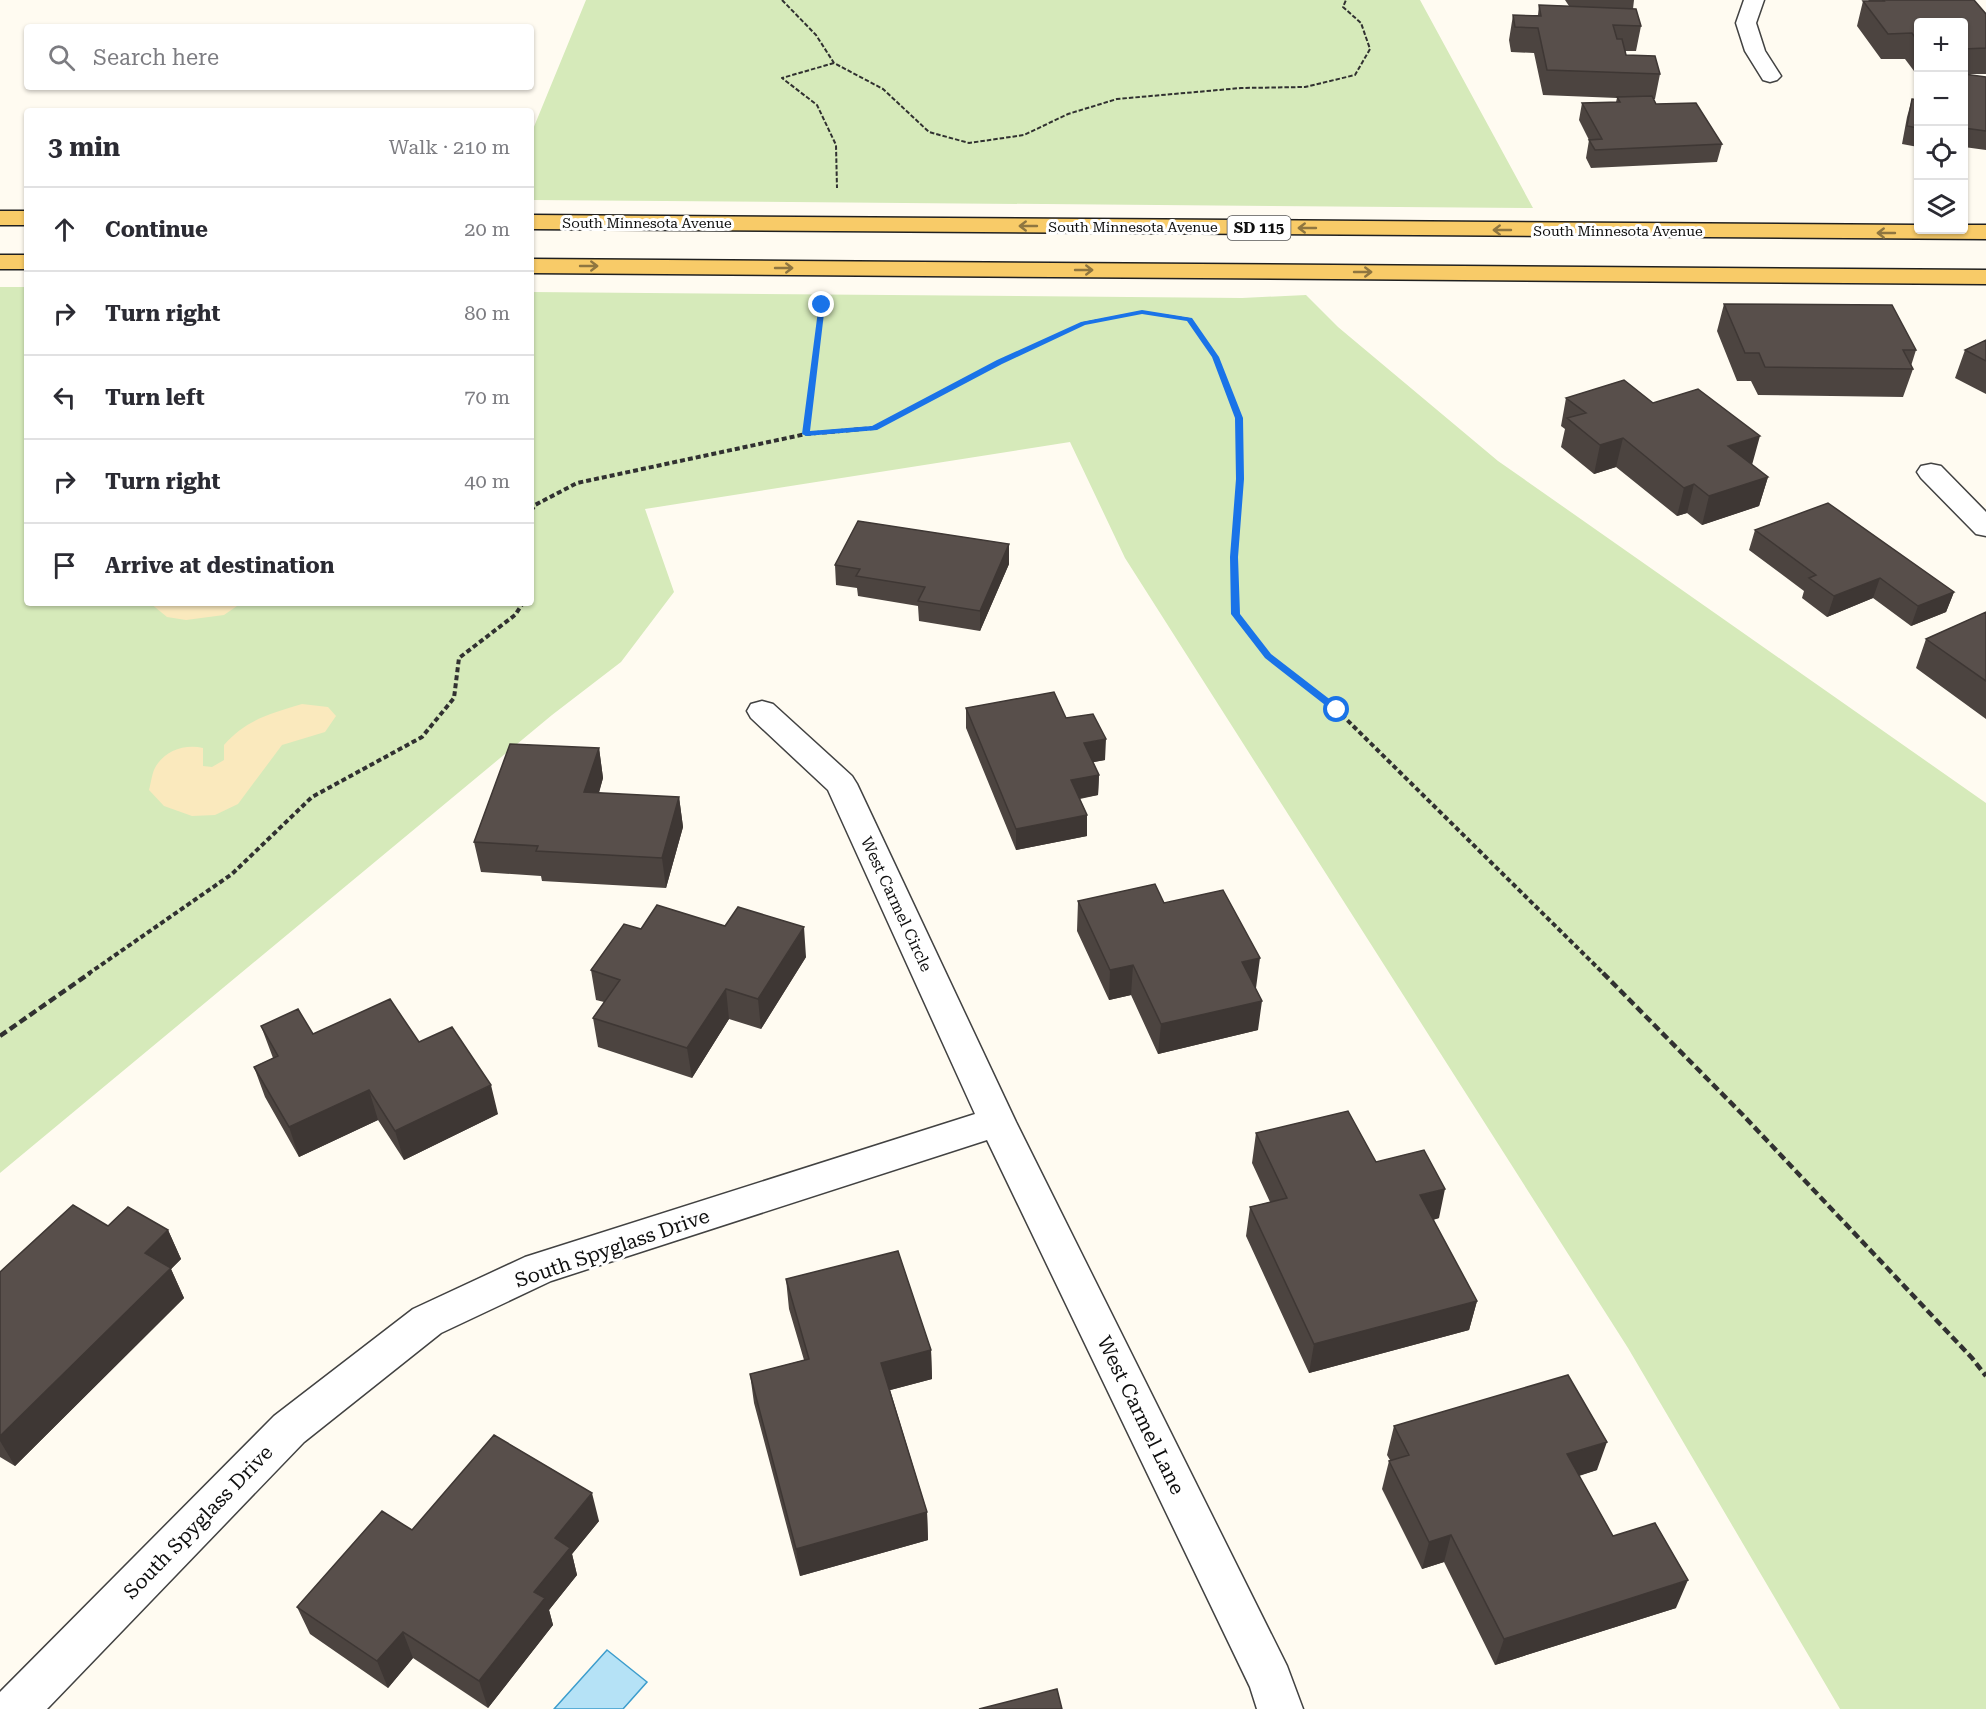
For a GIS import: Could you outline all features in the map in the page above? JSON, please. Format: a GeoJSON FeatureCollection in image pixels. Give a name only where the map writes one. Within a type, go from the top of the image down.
{"type":"FeatureCollection","features":[{"type":"Feature","properties":{"kind":"main road"},"geometry":{"type":"LineString","coordinates":[[0,218],[24,218]]}},
{"type":"Feature","properties":{"kind":"main road","name":"South Minnesota Avenue"},"geometry":{"type":"LineString","coordinates":[[534,222],[1986,232]]}},
{"type":"Feature","properties":{"kind":"main road"},"geometry":{"type":"LineString","coordinates":[[0,262],[24,262]]}},
{"type":"Feature","properties":{"kind":"main road"},"geometry":{"type":"LineString","coordinates":[[534,266],[1986,277]]}},
{"type":"Feature","properties":{"kind":"street"},"geometry":{"type":"LineString","coordinates":[[1754,0],[1746,23],[1755,51],[1770,76]]}},
{"type":"Feature","properties":{"kind":"street"},"geometry":{"type":"LineString","coordinates":[[1931,472],[1986,528]]}},
{"type":"Feature","properties":{"kind":"street","name":"West Carmel Circle"},"geometry":{"type":"LineString","coordinates":[[762,711],[841,784],[997,1122]]}},
{"type":"Feature","properties":{"kind":"street","name":"South Spyglass Drive"},"geometry":{"type":"LineString","coordinates":[[15,1709],[289,1429],[427,1321],[539,1269],[997,1122]]}},
{"type":"Feature","properties":{"kind":"street","name":"West Carmel Lane"},"geometry":{"type":"LineString","coordinates":[[997,1122],[1271,1682],[1280,1709]]}},
{"type":"Feature","properties":{"kind":"path"},"geometry":{"type":"LineString","coordinates":[[782,0],[816,35],[834,63],[883,89],[929,132],[969,143],[1024,135],[1068,114],[1118,99],[1241,88],[1305,87],[1355,75],[1370,49],[1361,22],[1343,7],[1346,0]]}},
{"type":"Feature","properties":{"kind":"path"},"geometry":{"type":"LineString","coordinates":[[834,63],[782,78],[817,105],[836,145],[837,191]]}},
{"type":"Feature","properties":{"kind":"path"},"geometry":{"type":"LineString","coordinates":[[806,434],[822,305]]}},
{"type":"Feature","properties":{"kind":"path"},"geometry":{"type":"LineString","coordinates":[[534,506],[577,483],[806,434],[874,428],[1000,362],[1083,323],[1142,312],[1189,319],[1215,357],[1239,418],[1240,479],[1234,557],[1235,614],[1268,656],[1337,710],[1532,901],[1716,1088],[1972,1358],[1986,1376]]}},
{"type":"Feature","properties":{"kind":"path"},"geometry":{"type":"LineString","coordinates":[[0,1036],[232,874],[312,797],[422,737],[454,699],[459,658],[515,615],[521,606]]}},
{"type":"Feature","properties":{"kind":"green space"},"geometry":{"type":"Polygon","coordinates":[[[586,0],[1420,0],[1533,208],[534,200],[534,127],[586,0]]]}},
{"type":"Feature","properties":{"kind":"green space"},"geometry":{"type":"Polygon","coordinates":[[[0,287],[24,287],[24,606],[534,606],[534,292],[1242,298],[1306,295],[1338,327],[1498,461],[1986,803],[1986,1709],[1840,1709],[1628,1348],[1125,558],[1070,442],[645,509],[674,592],[621,662],[552,715],[0,1173],[0,287]]]}},
{"type":"Feature","properties":{"kind":"sand"},"geometry":{"type":"Polygon","coordinates":[[[154,606],[237,606],[224,615],[186,620],[167,617],[154,606]]]}},
{"type":"Feature","properties":{"kind":"sand"},"geometry":{"type":"Polygon","coordinates":[[[302,704],[328,707],[336,716],[325,732],[282,745],[238,804],[215,815],[192,816],[164,806],[149,790],[156,766],[171,752],[189,747],[203,748],[203,766],[212,767],[224,760],[224,745],[241,729],[250,723],[302,704]]]}},
{"type":"Feature","properties":{"kind":"water"},"geometry":{"type":"Polygon","coordinates":[[[607,1650],[647,1682],[623,1709],[554,1709],[607,1650]]]}},
{"type":"Feature","properties":{"kind":"building"},"geometry":{"type":"Polygon","coordinates":[[[1974,0],[1986,14],[1986,48],[1968,49],[1968,18],[1914,18],[1914,36],[1912,33],[1888,34],[1863,1],[1974,0]]]}},
{"type":"Feature","properties":{"kind":"building"},"geometry":{"type":"Polygon","coordinates":[[[1539,5],[1636,9],[1641,26],[1613,25],[1617,39],[1622,39],[1626,55],[1655,56],[1660,74],[1547,70],[1538,28],[1515,27],[1513,15],[1541,16],[1539,5]]]}},
{"type":"Feature","properties":{"kind":"building"},"geometry":{"type":"Polygon","coordinates":[[[1968,75],[1986,77],[1986,131],[1968,129],[1968,75]]]}},
{"type":"Feature","properties":{"kind":"building"},"geometry":{"type":"Polygon","coordinates":[[[1652,96],[1656,104],[1696,103],[1722,144],[1595,150],[1589,140],[1602,139],[1582,103],[1620,102],[1617,97],[1652,96]]]}},
{"type":"Feature","properties":{"kind":"building"},"geometry":{"type":"Polygon","coordinates":[[[1912,99],[1914,99],[1914,127],[1907,126],[1912,99]]]}},
{"type":"Feature","properties":{"kind":"building"},"geometry":{"type":"Polygon","coordinates":[[[1724,304],[1892,305],[1916,350],[1903,350],[1913,369],[1765,367],[1759,353],[1745,353],[1724,304]]]}},
{"type":"Feature","properties":{"kind":"building"},"geometry":{"type":"Polygon","coordinates":[[[1986,340],[1986,361],[1965,350],[1986,340]]]}},
{"type":"Feature","properties":{"kind":"building"},"geometry":{"type":"Polygon","coordinates":[[[1624,380],[1653,403],[1698,389],[1760,436],[1728,446],[1768,477],[1709,496],[1694,484],[1684,488],[1623,438],[1600,445],[1567,418],[1586,413],[1566,398],[1624,380]]]}},
{"type":"Feature","properties":{"kind":"building"},"geometry":{"type":"Polygon","coordinates":[[[1828,503],[1954,592],[1918,606],[1880,578],[1834,596],[1809,578],[1816,575],[1755,530],[1828,503]]]}},
{"type":"Feature","properties":{"kind":"building"},"geometry":{"type":"Polygon","coordinates":[[[858,521],[1009,544],[980,611],[918,601],[925,587],[856,576],[860,569],[835,565],[858,521]]]}},
{"type":"Feature","properties":{"kind":"building"},"geometry":{"type":"Polygon","coordinates":[[[1986,612],[1986,681],[1926,639],[1986,612]]]}},
{"type":"Feature","properties":{"kind":"building"},"geometry":{"type":"Polygon","coordinates":[[[1054,692],[1066,718],[1093,714],[1106,739],[1084,743],[1099,775],[1071,780],[1087,815],[1016,829],[966,708],[1054,692]]]}},
{"type":"Feature","properties":{"kind":"building"},"geometry":{"type":"Polygon","coordinates":[[[510,744],[599,748],[584,792],[679,797],[662,858],[536,851],[538,846],[474,842],[510,744]]]}},
{"type":"Feature","properties":{"kind":"building"},"geometry":{"type":"Polygon","coordinates":[[[1155,884],[1164,903],[1223,890],[1260,958],[1242,962],[1262,1001],[1161,1024],[1133,965],[1110,970],[1078,901],[1155,884]]]}},
{"type":"Feature","properties":{"kind":"building"},"geometry":{"type":"Polygon","coordinates":[[[657,905],[725,926],[738,907],[804,927],[758,999],[726,989],[687,1048],[593,1018],[620,980],[591,970],[624,924],[641,929],[657,905]]]}},
{"type":"Feature","properties":{"kind":"building"},"geometry":{"type":"Polygon","coordinates":[[[390,999],[419,1042],[452,1027],[491,1085],[395,1131],[369,1090],[289,1127],[254,1067],[278,1056],[261,1026],[298,1009],[313,1034],[390,999]]]}},
{"type":"Feature","properties":{"kind":"building"},"geometry":{"type":"Polygon","coordinates":[[[1348,1111],[1376,1162],[1424,1150],[1445,1189],[1420,1195],[1477,1301],[1314,1344],[1250,1207],[1287,1198],[1256,1133],[1348,1111]]]}},
{"type":"Feature","properties":{"kind":"building"},"geometry":{"type":"Polygon","coordinates":[[[73,1205],[108,1226],[128,1207],[168,1230],[145,1253],[171,1268],[0,1436],[0,1272],[73,1205]]]}},
{"type":"Feature","properties":{"kind":"building"},"geometry":{"type":"Polygon","coordinates":[[[898,1251],[931,1350],[881,1363],[927,1512],[796,1549],[750,1374],[809,1359],[786,1279],[898,1251]]]}},
{"type":"Feature","properties":{"kind":"building"},"geometry":{"type":"Polygon","coordinates":[[[1568,1375],[1607,1442],[1567,1454],[1613,1536],[1655,1523],[1688,1580],[1504,1639],[1451,1535],[1429,1542],[1389,1461],[1409,1455],[1394,1426],[1568,1375]]]}},
{"type":"Feature","properties":{"kind":"building"},"geometry":{"type":"Polygon","coordinates":[[[494,1435],[592,1493],[555,1538],[570,1548],[534,1592],[545,1598],[479,1681],[403,1632],[377,1661],[297,1607],[382,1511],[412,1530],[494,1435]]]}},
{"type":"Feature","properties":{"kind":"building"},"geometry":{"type":"Polygon","coordinates":[[[1057,1689],[1062,1709],[979,1709],[1057,1689]]]}},
{"type":"Feature","properties":{"kind":"route"},"geometry":{"type":"LineString","coordinates":[[822,305],[806,434],[874,428],[1000,362],[1083,323],[1142,312],[1189,319],[1215,357],[1239,418],[1240,479],[1234,557],[1235,614],[1268,656],[1337,710]]}}]}
